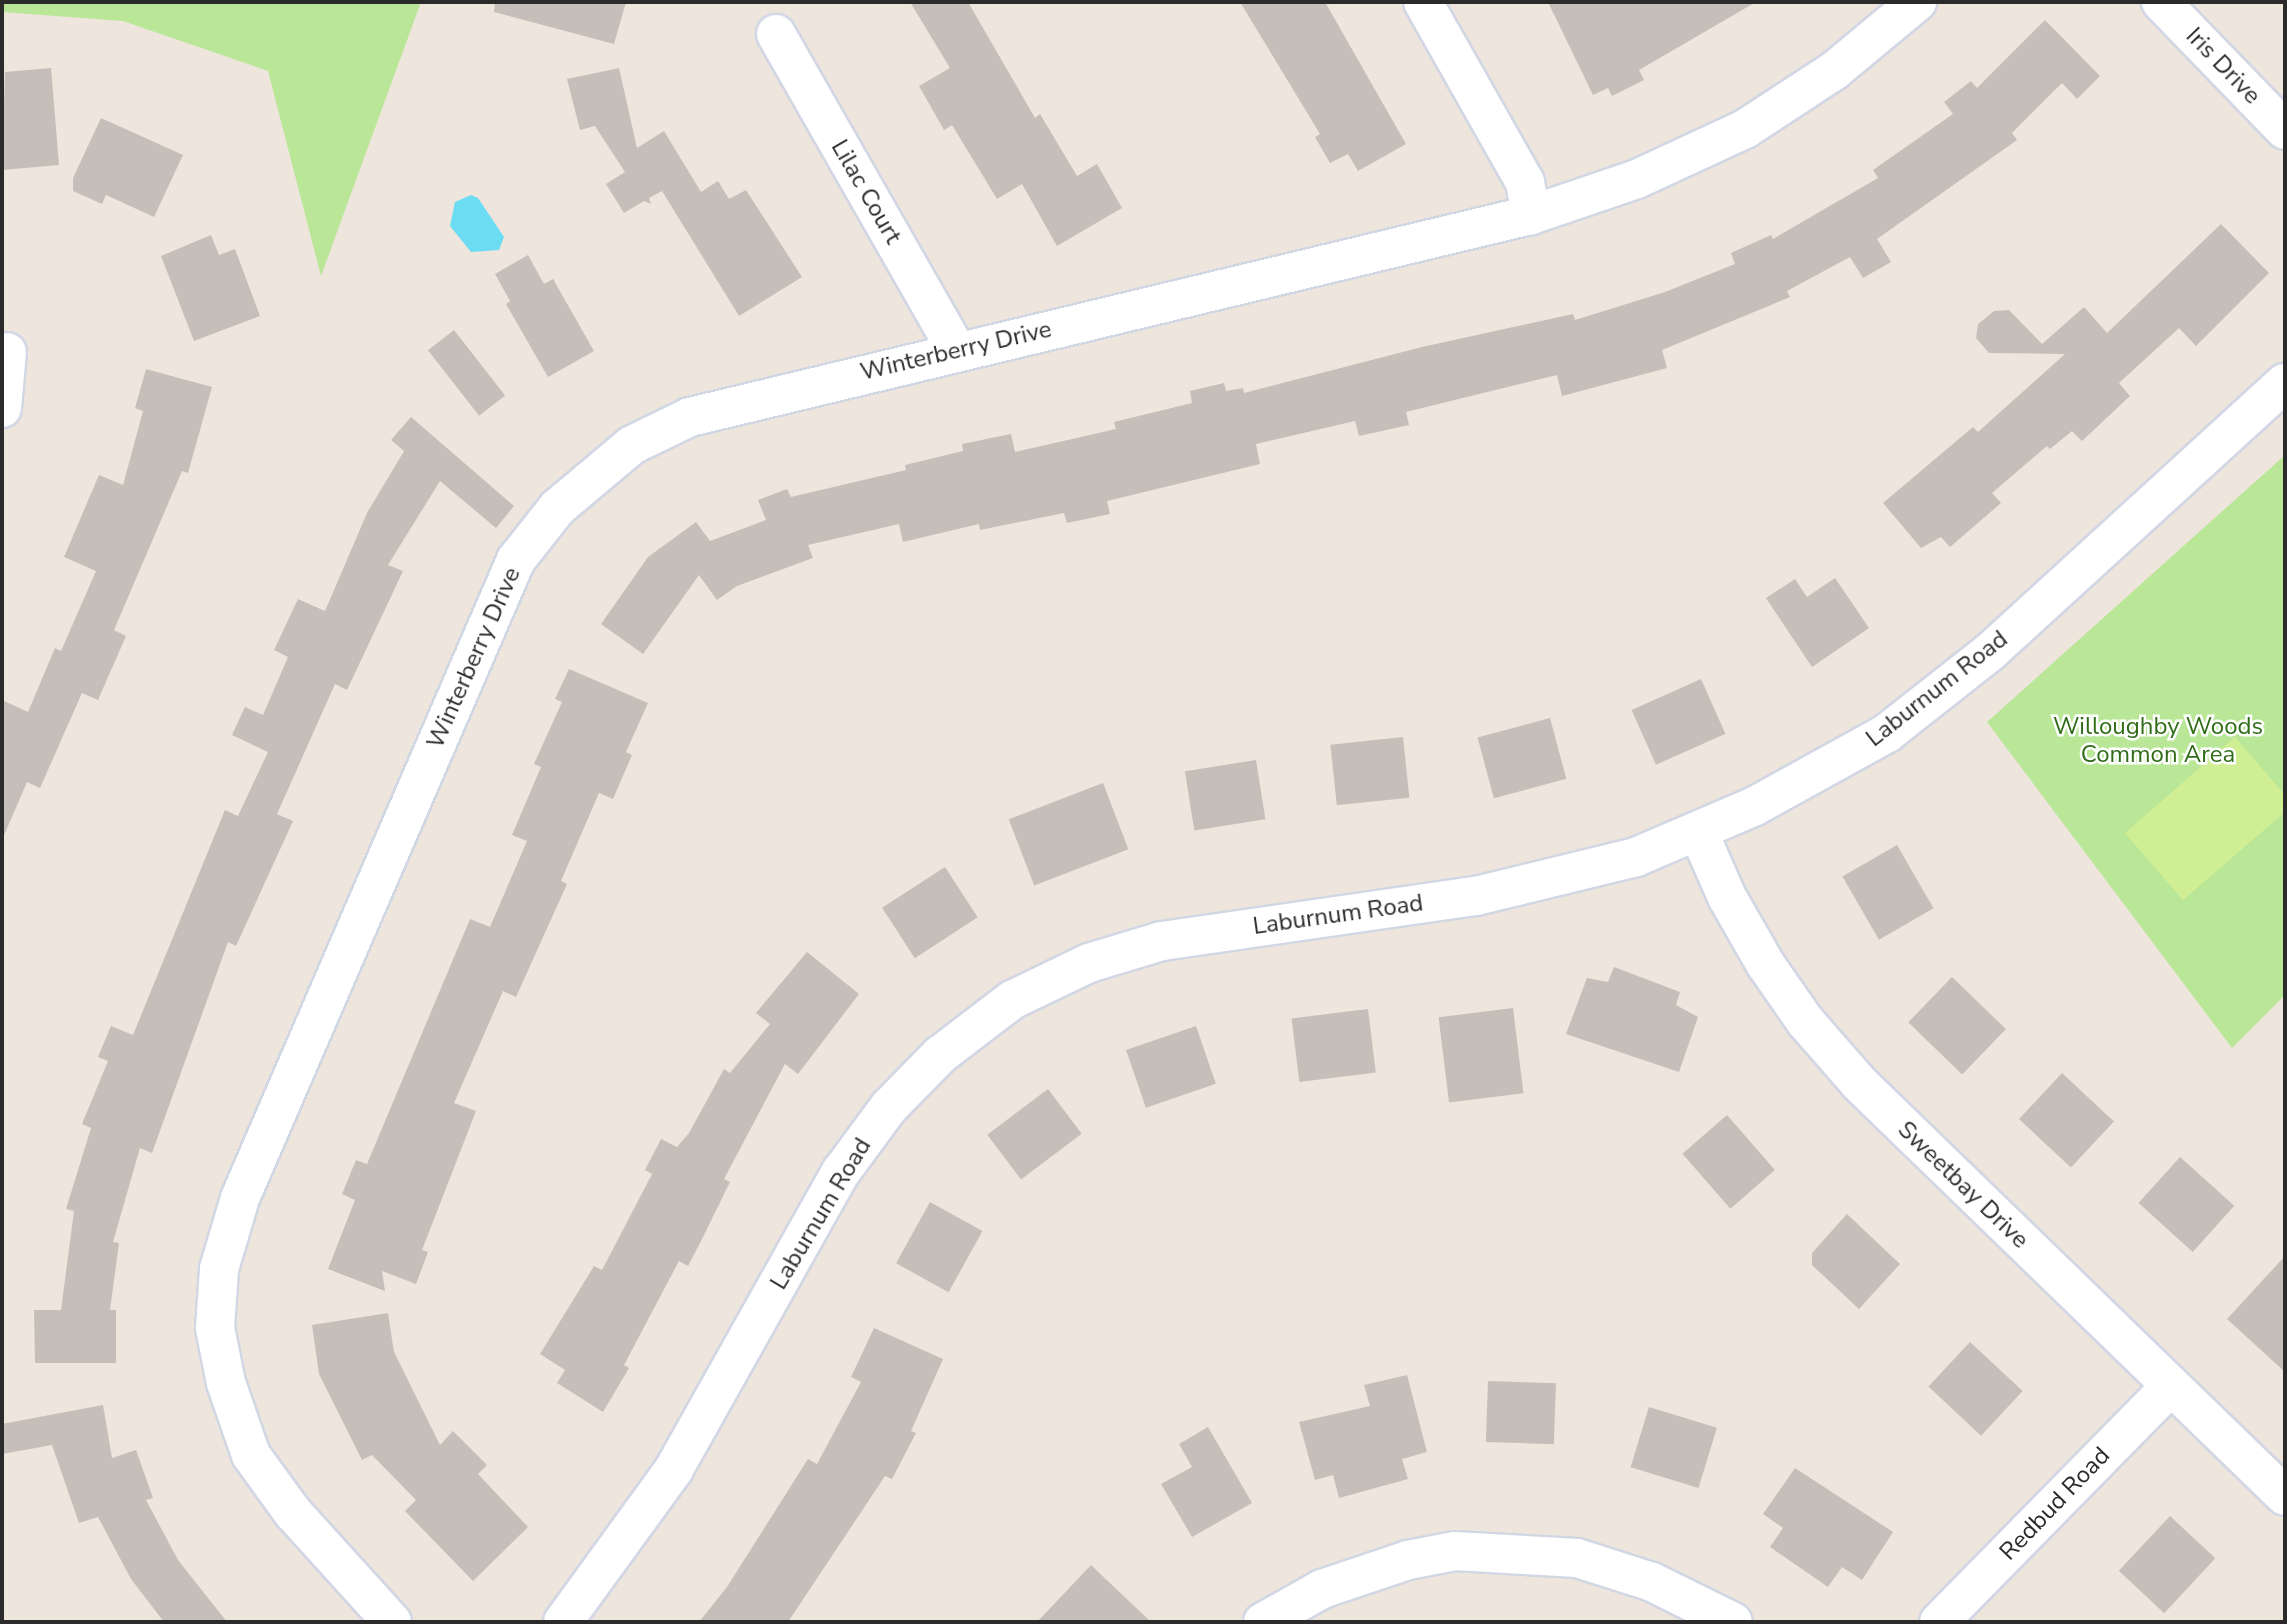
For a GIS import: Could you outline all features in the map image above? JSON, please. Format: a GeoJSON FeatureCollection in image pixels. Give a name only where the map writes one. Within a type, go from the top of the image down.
{"type":"FeatureCollection","features":[{"type":"Feature","properties":{"kind":"street"},"geometry":{"type":"LineString","coordinates":[[1423,2],[1525,182],[1531,215]]}},
{"type":"Feature","properties":{"kind":"street","name":"Winterberry Drive"},"geometry":{"type":"LineString","coordinates":[[393,1622],[293,1513],[251,1455],[226,1383],[215,1328],[219,1269],[240,1198],[516,560],[557,508],[632,445],[690,417],[956,350],[1531,215],[1637,179],[1745,129],[1835,70],[1917,2]]}},
{"type":"Feature","properties":{"kind":"street","name":"Iris Drive"},"geometry":{"type":"LineString","coordinates":[[2161,2],[2285,130]]}},
{"type":"Feature","properties":{"kind":"street","name":"Lilac Court"},"geometry":{"type":"LineString","coordinates":[[776,34],[956,350]]}},
{"type":"Feature","properties":{"kind":"street"},"geometry":{"type":"LineString","coordinates":[[2,408],[7,352]]}},
{"type":"Feature","properties":{"kind":"street","name":"Laburnum Road"},"geometry":{"type":"LineString","coordinates":[[563,1622],[674,1469],[841,1172],[889,1107],[940,1055],[1012,1000],[1089,963],[1162,941],[1476,896],[1636,857],[1755,806],[1887,733],[1990,652],[2285,383]]}},
{"type":"Feature","properties":{"kind":"street","name":"Sweetbay Drive"},"geometry":{"type":"LineString","coordinates":[[1698,831],[1727,897],[1766,965],[1805,1021],[1868,1092],[2285,1496]]}},
{"type":"Feature","properties":{"kind":"street","name":"Redbud Road"},"geometry":{"type":"LineString","coordinates":[[1939,1622],[2171,1386]]}},
{"type":"Feature","properties":{"kind":"street"},"geometry":{"type":"LineString","coordinates":[[1262,1622],[1322,1589],[1408,1560],[1455,1551],[1577,1558],[1652,1582],[1733,1622]]}},
{"type":"Feature","properties":{"kind":"green space"},"geometry":{"type":"Polygon","coordinates":[[[2,2],[421,2],[321,276],[268,71],[123,21],[2,12],[2,2]]]}},
{"type":"Feature","properties":{"kind":"green space","name":"Willoughby Woods Common Area"},"geometry":{"type":"Polygon","coordinates":[[[2285,455],[2285,995],[2232,1048],[1987,722],[2285,455]]]}},
{"type":"Feature","properties":{"kind":"green space"},"geometry":{"type":"Polygon","coordinates":[[[2235,737],[2285,795],[2285,812],[2183,900],[2125,833],[2235,737]]]}},
{"type":"Feature","properties":{"kind":"water"},"geometry":{"type":"Polygon","coordinates":[[[471,195],[478,198],[504,237],[499,250],[471,252],[450,226],[455,202],[471,195]]]}},
{"type":"Feature","properties":{"kind":"building"},"geometry":{"type":"Polygon","coordinates":[[[495,2],[626,2],[614,44],[494,12],[495,2]]]}},
{"type":"Feature","properties":{"kind":"building"},"geometry":{"type":"Polygon","coordinates":[[[910,2],[968,2],[1035,118],[1040,114],[1077,176],[1097,164],[1122,208],[1057,246],[1022,184],[997,199],[952,125],[944,130],[919,86],[950,68],[910,2]]]}},
{"type":"Feature","properties":{"kind":"building"},"geometry":{"type":"Polygon","coordinates":[[[1240,2],[1325,2],[1406,144],[1358,171],[1348,154],[1330,163],[1315,137],[1320,134],[1240,2]]]}},
{"type":"Feature","properties":{"kind":"building"},"geometry":{"type":"Polygon","coordinates":[[[1548,2],[1756,2],[1639,70],[1644,80],[1612,96],[1608,88],[1593,95],[1548,2]]]}},
{"type":"Feature","properties":{"kind":"building"},"geometry":{"type":"Polygon","coordinates":[[[2045,20],[2100,76],[2077,99],[2062,83],[2012,133],[2017,140],[1877,239],[1891,262],[1863,278],[1850,257],[1787,291],[1790,297],[1662,350],[1667,368],[1562,396],[1557,375],[1406,412],[1409,425],[1359,436],[1355,421],[1256,444],[1260,464],[1107,501],[1110,514],[1067,523],[1064,513],[980,530],[979,524],[903,542],[899,524],[808,545],[813,558],[737,586],[717,600],[699,575],[643,654],[601,624],[648,557],[696,522],[710,541],[766,520],[758,500],[787,489],[791,497],[906,470],[905,465],[963,451],[962,444],[1011,434],[1015,452],[1116,429],[1114,422],[1192,403],[1190,391],[1224,383],[1226,391],[1243,388],[1244,393],[1422,347],[1573,314],[1575,320],[1665,292],[1735,264],[1731,253],[1771,235],[1773,239],[1878,178],[1873,170],[1953,114],[1944,102],[1971,81],[1977,88],[2045,20]]]}},
{"type":"Feature","properties":{"kind":"building"},"geometry":{"type":"Polygon","coordinates":[[[51,68],[59,165],[2,170],[5,72],[51,68]]]}},
{"type":"Feature","properties":{"kind":"building"},"geometry":{"type":"Polygon","coordinates":[[[619,68],[637,148],[664,131],[701,192],[718,181],[729,199],[746,190],[802,277],[739,316],[662,191],[649,198],[651,204],[644,201],[624,213],[606,184],[625,172],[595,126],[580,130],[567,79],[619,68]]]}},
{"type":"Feature","properties":{"kind":"building"},"geometry":{"type":"Polygon","coordinates":[[[101,118],[183,155],[154,217],[106,195],[102,204],[73,191],[73,178],[101,118]]]}},
{"type":"Feature","properties":{"kind":"building"},"geometry":{"type":"Polygon","coordinates":[[[2221,224],[2269,273],[2196,346],[2179,328],[2119,383],[2130,396],[2082,441],[2072,431],[2050,449],[2047,446],[1992,493],[2001,503],[1950,547],[1941,537],[1921,548],[1883,503],[1973,427],[1978,432],[2065,354],[1989,353],[1976,338],[1978,324],[1994,311],[2009,310],[2042,344],[2084,307],[2107,333],[2221,224]]]}},
{"type":"Feature","properties":{"kind":"building"},"geometry":{"type":"Polygon","coordinates":[[[211,235],[219,255],[235,249],[260,316],[194,341],[161,256],[211,235]]]}},
{"type":"Feature","properties":{"kind":"building"},"geometry":{"type":"Polygon","coordinates":[[[528,255],[544,284],[553,279],[594,351],[548,377],[506,304],[510,301],[495,274],[528,255]]]}},
{"type":"Feature","properties":{"kind":"building"},"geometry":{"type":"Polygon","coordinates":[[[454,330],[505,395],[479,416],[428,350],[454,330]]]}},
{"type":"Feature","properties":{"kind":"building"},"geometry":{"type":"Polygon","coordinates":[[[146,369],[212,387],[188,473],[182,471],[114,630],[126,636],[98,700],[82,693],[40,788],[27,782],[2,840],[2,700],[28,712],[55,648],[61,651],[96,571],[64,557],[99,475],[123,485],[143,411],[135,408],[146,369]]]}},
{"type":"Feature","properties":{"kind":"building"},"geometry":{"type":"Polygon","coordinates":[[[411,417],[514,506],[496,528],[440,481],[388,565],[403,571],[347,690],[335,684],[277,814],[293,821],[236,946],[228,942],[152,1153],[140,1148],[113,1242],[119,1243],[110,1310],[116,1310],[116,1363],[35,1363],[34,1310],[61,1310],[74,1211],[66,1209],[91,1128],[82,1124],[108,1061],[98,1057],[111,1026],[133,1035],[225,810],[238,816],[268,752],[232,735],[245,707],[263,715],[288,657],[274,650],[298,599],[325,611],[367,513],[404,451],[391,440],[411,417]]]}},
{"type":"Feature","properties":{"kind":"building"},"geometry":{"type":"Polygon","coordinates":[[[1835,578],[1869,628],[1812,667],[1766,598],[1795,579],[1807,597],[1835,578]]]}},
{"type":"Feature","properties":{"kind":"building"},"geometry":{"type":"Polygon","coordinates":[[[569,669],[648,703],[626,752],[632,755],[613,799],[599,793],[561,881],[567,884],[516,997],[503,991],[454,1103],[476,1111],[422,1250],[428,1252],[416,1284],[382,1271],[385,1291],[328,1269],[355,1200],[342,1194],[356,1160],[367,1164],[470,919],[490,927],[527,841],[512,835],[541,767],[534,764],[562,702],[555,699],[569,669]]]}},
{"type":"Feature","properties":{"kind":"building"},"geometry":{"type":"Polygon","coordinates":[[[1701,679],[1725,734],[1656,765],[1632,710],[1701,679]]]}},
{"type":"Feature","properties":{"kind":"building"},"geometry":{"type":"Polygon","coordinates":[[[1550,718],[1566,779],[1494,798],[1478,737],[1550,718]]]}},
{"type":"Feature","properties":{"kind":"building"},"geometry":{"type":"Polygon","coordinates":[[[1403,737],[1409,798],[1337,805],[1330,745],[1403,737]]]}},
{"type":"Feature","properties":{"kind":"building"},"geometry":{"type":"Polygon","coordinates":[[[1256,760],[1265,819],[1194,831],[1185,771],[1256,760]]]}},
{"type":"Feature","properties":{"kind":"building"},"geometry":{"type":"Polygon","coordinates":[[[1103,783],[1128,849],[1034,885],[1009,819],[1103,783]]]}},
{"type":"Feature","properties":{"kind":"building"},"geometry":{"type":"Polygon","coordinates":[[[1897,845],[1934,908],[1879,940],[1842,876],[1897,845]]]}},
{"type":"Feature","properties":{"kind":"building"},"geometry":{"type":"Polygon","coordinates":[[[945,867],[978,917],[915,958],[882,908],[945,867]]]}},
{"type":"Feature","properties":{"kind":"building"},"geometry":{"type":"Polygon","coordinates":[[[807,952],[859,994],[798,1074],[785,1064],[724,1179],[730,1182],[688,1266],[679,1261],[624,1365],[629,1368],[603,1412],[557,1383],[565,1370],[540,1354],[594,1266],[602,1270],[652,1174],[645,1170],[661,1139],[677,1147],[689,1133],[724,1069],[730,1073],[770,1024],[756,1013],[807,952]]]}},
{"type":"Feature","properties":{"kind":"building"},"geometry":{"type":"Polygon","coordinates":[[[1614,967],[1680,992],[1676,1005],[1698,1017],[1679,1072],[1566,1034],[1587,978],[1608,982],[1614,967]]]}},
{"type":"Feature","properties":{"kind":"building"},"geometry":{"type":"Polygon","coordinates":[[[1952,977],[2006,1029],[1962,1074],[1908,1022],[1952,977]]]}},
{"type":"Feature","properties":{"kind":"building"},"geometry":{"type":"Polygon","coordinates":[[[1513,1008],[1523,1093],[1449,1102],[1439,1017],[1513,1008]]]}},
{"type":"Feature","properties":{"kind":"building"},"geometry":{"type":"Polygon","coordinates":[[[1368,1009],[1376,1073],[1299,1082],[1292,1018],[1368,1009]]]}},
{"type":"Feature","properties":{"kind":"building"},"geometry":{"type":"Polygon","coordinates":[[[1196,1026],[1216,1084],[1146,1108],[1126,1050],[1196,1026]]]}},
{"type":"Feature","properties":{"kind":"building"},"geometry":{"type":"Polygon","coordinates":[[[2062,1073],[2114,1121],[2071,1167],[2019,1119],[2062,1073]]]}},
{"type":"Feature","properties":{"kind":"building"},"geometry":{"type":"Polygon","coordinates":[[[1048,1089],[1082,1134],[1021,1179],[987,1135],[1048,1089]]]}},
{"type":"Feature","properties":{"kind":"building"},"geometry":{"type":"Polygon","coordinates":[[[1727,1115],[1775,1170],[1730,1209],[1682,1154],[1727,1115]]]}},
{"type":"Feature","properties":{"kind":"building"},"geometry":{"type":"Polygon","coordinates":[[[2180,1157],[2234,1206],[2193,1252],[2139,1203],[2180,1157]]]}},
{"type":"Feature","properties":{"kind":"building"},"geometry":{"type":"Polygon","coordinates":[[[930,1202],[982,1231],[949,1292],[896,1263],[930,1202]]]}},
{"type":"Feature","properties":{"kind":"building"},"geometry":{"type":"Polygon","coordinates":[[[1847,1214],[1900,1264],[1859,1309],[1812,1265],[1812,1253],[1847,1214]]]}},
{"type":"Feature","properties":{"kind":"building"},"geometry":{"type":"Polygon","coordinates":[[[2285,1256],[2285,1372],[2227,1319],[2285,1256]]]}},
{"type":"Feature","properties":{"kind":"building"},"geometry":{"type":"Polygon","coordinates":[[[388,1313],[394,1352],[440,1445],[453,1431],[487,1465],[478,1474],[528,1527],[473,1581],[405,1511],[416,1500],[372,1455],[362,1460],[319,1374],[312,1325],[388,1313]]]}},
{"type":"Feature","properties":{"kind":"building"},"geometry":{"type":"Polygon","coordinates":[[[874,1328],[943,1359],[911,1431],[916,1433],[892,1479],[885,1476],[788,1622],[699,1622],[727,1587],[808,1459],[817,1464],[861,1382],[851,1377],[874,1328]]]}},
{"type":"Feature","properties":{"kind":"building"},"geometry":{"type":"Polygon","coordinates":[[[1970,1342],[2023,1391],[1981,1436],[1928,1387],[1970,1342]]]}},
{"type":"Feature","properties":{"kind":"building"},"geometry":{"type":"Polygon","coordinates":[[[1407,1375],[1427,1452],[1402,1459],[1408,1479],[1339,1498],[1333,1475],[1315,1480],[1299,1422],[1370,1406],[1364,1385],[1407,1375]]]}},
{"type":"Feature","properties":{"kind":"building"},"geometry":{"type":"Polygon","coordinates":[[[1488,1381],[1556,1383],[1554,1444],[1486,1442],[1488,1381]]]}},
{"type":"Feature","properties":{"kind":"building"},"geometry":{"type":"Polygon","coordinates":[[[103,1405],[112,1458],[136,1450],[153,1498],[146,1500],[178,1560],[227,1622],[164,1622],[131,1579],[98,1517],[79,1523],[52,1445],[2,1454],[2,1424],[103,1405]]]}},
{"type":"Feature","properties":{"kind":"building"},"geometry":{"type":"Polygon","coordinates":[[[1649,1407],[1717,1428],[1698,1488],[1631,1467],[1649,1407]]]}},
{"type":"Feature","properties":{"kind":"building"},"geometry":{"type":"Polygon","coordinates":[[[1208,1427],[1252,1503],[1192,1537],[1161,1484],[1192,1467],[1179,1444],[1208,1427]]]}},
{"type":"Feature","properties":{"kind":"building"},"geometry":{"type":"Polygon","coordinates":[[[1795,1468],[1893,1532],[1862,1580],[1842,1567],[1828,1587],[1770,1547],[1783,1528],[1763,1514],[1795,1468]]]}},
{"type":"Feature","properties":{"kind":"building"},"geometry":{"type":"Polygon","coordinates":[[[2170,1516],[2215,1558],[2164,1613],[2119,1571],[2170,1516]]]}},
{"type":"Feature","properties":{"kind":"building"},"geometry":{"type":"Polygon","coordinates":[[[1091,1565],[1151,1622],[1037,1622],[1091,1565]]]}}]}
